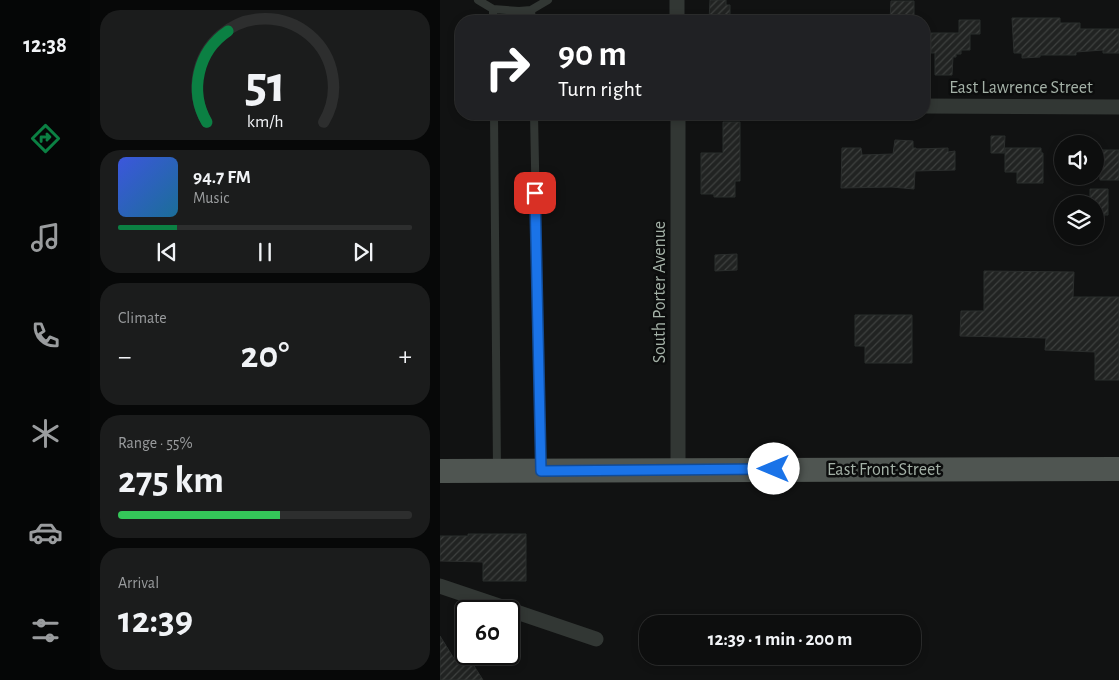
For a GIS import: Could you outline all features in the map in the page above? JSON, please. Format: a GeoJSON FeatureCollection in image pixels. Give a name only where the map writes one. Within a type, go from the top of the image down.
{"type":"FeatureCollection","features":[{"type":"Feature","properties":{"kind":"main road","name":"East Front Street"},"geometry":{"type":"LineString","coordinates":[[440,471],[1119,469]]}},
{"type":"Feature","properties":{"kind":"street"},"geometry":{"type":"LineString","coordinates":[[677,0],[677,15]]}},
{"type":"Feature","properties":{"kind":"street","name":"East Lawrence Street"},"geometry":{"type":"LineString","coordinates":[[930,106],[1119,106]]}},
{"type":"Feature","properties":{"kind":"street","name":"South Porter Avenue"},"geometry":{"type":"LineString","coordinates":[[678,120],[678,469]]}},
{"type":"Feature","properties":{"kind":"street"},"geometry":{"type":"LineString","coordinates":[[440,586],[596,639]]}},
{"type":"Feature","properties":{"kind":"lane"},"geometry":{"type":"LineString","coordinates":[[478,0],[493,9],[531,10],[548,0]]}},
{"type":"Feature","properties":{"kind":"lane"},"geometry":{"type":"LineString","coordinates":[[493,9],[493,15]]}},
{"type":"Feature","properties":{"kind":"lane"},"geometry":{"type":"LineString","coordinates":[[531,10],[531,15]]}},
{"type":"Feature","properties":{"kind":"lane"},"geometry":{"type":"LineString","coordinates":[[494,120],[497,471]]}},
{"type":"Feature","properties":{"kind":"lane"},"geometry":{"type":"LineString","coordinates":[[534,120],[541,471]]}},
{"type":"Feature","properties":{"kind":"building"},"geometry":{"type":"Polygon","coordinates":[[[710,0],[726,0],[726,5],[730,5],[730,15],[709,15],[710,0]]]}},
{"type":"Feature","properties":{"kind":"building"},"geometry":{"type":"Polygon","coordinates":[[[891,1],[914,1],[914,15],[890,15],[891,1]]]}},
{"type":"Feature","properties":{"kind":"building"},"geometry":{"type":"Polygon","coordinates":[[[1012,18],[1060,18],[1060,23],[1080,23],[1080,29],[1119,29],[1119,53],[1103,53],[1103,50],[1076,52],[1076,55],[1040,55],[1040,57],[1022,58],[1022,53],[1014,53],[1012,18]]]}},
{"type":"Feature","properties":{"kind":"building"},"geometry":{"type":"Polygon","coordinates":[[[959,20],[980,20],[980,34],[970,34],[970,50],[961,50],[961,54],[956,54],[956,57],[953,57],[952,75],[935,75],[935,53],[931,53],[931,33],[959,33],[959,20]]]}},
{"type":"Feature","properties":{"kind":"building"},"geometry":{"type":"Polygon","coordinates":[[[723,122],[740,122],[740,181],[735,181],[735,197],[714,197],[714,194],[701,194],[701,153],[723,153],[723,122]]]}},
{"type":"Feature","properties":{"kind":"building"},"geometry":{"type":"Polygon","coordinates":[[[991,136],[1005,136],[1004,153],[991,153],[991,136]]]}},
{"type":"Feature","properties":{"kind":"building"},"geometry":{"type":"Polygon","coordinates":[[[895,140],[913,141],[913,148],[916,149],[948,148],[948,152],[955,151],[955,170],[915,171],[914,189],[892,187],[841,188],[842,148],[861,148],[862,155],[893,154],[895,140]]]}},
{"type":"Feature","properties":{"kind":"building"},"geometry":{"type":"Polygon","coordinates":[[[1005,148],[1041,148],[1041,153],[1043,153],[1043,183],[1017,183],[1017,172],[1005,172],[1005,148]]]}},
{"type":"Feature","properties":{"kind":"building"},"geometry":{"type":"Polygon","coordinates":[[[1104,150],[1119,150],[1119,180],[1104,180],[1104,150]]]}},
{"type":"Feature","properties":{"kind":"building"},"geometry":{"type":"Polygon","coordinates":[[[1090,189],[1108,189],[1108,215],[1104,215],[1104,195],[1090,195],[1090,189]]]}},
{"type":"Feature","properties":{"kind":"building"},"geometry":{"type":"Polygon","coordinates":[[[737,254],[737,270],[715,271],[715,255],[737,254]]]}},
{"type":"Feature","properties":{"kind":"building"},"geometry":{"type":"Polygon","coordinates":[[[984,271],[1074,272],[1073,297],[1119,297],[1119,380],[1095,380],[1095,352],[1045,350],[1046,338],[960,336],[961,311],[984,311],[984,271]]]}},
{"type":"Feature","properties":{"kind":"building"},"geometry":{"type":"Polygon","coordinates":[[[855,315],[912,315],[912,363],[865,363],[865,346],[855,346],[855,315]]]}},
{"type":"Feature","properties":{"kind":"building"},"geometry":{"type":"Polygon","coordinates":[[[468,534],[526,534],[526,581],[483,581],[483,562],[440,561],[440,536],[468,536],[468,534]]]}},
{"type":"Feature","properties":{"kind":"building"},"geometry":{"type":"Polygon","coordinates":[[[440,636],[455,660],[455,665],[473,665],[483,680],[440,680],[440,636]]]}},
{"type":"Feature","properties":{"kind":"route"},"geometry":{"type":"LineString","coordinates":[[535,193],[541,471],[774,469]]}}]}
